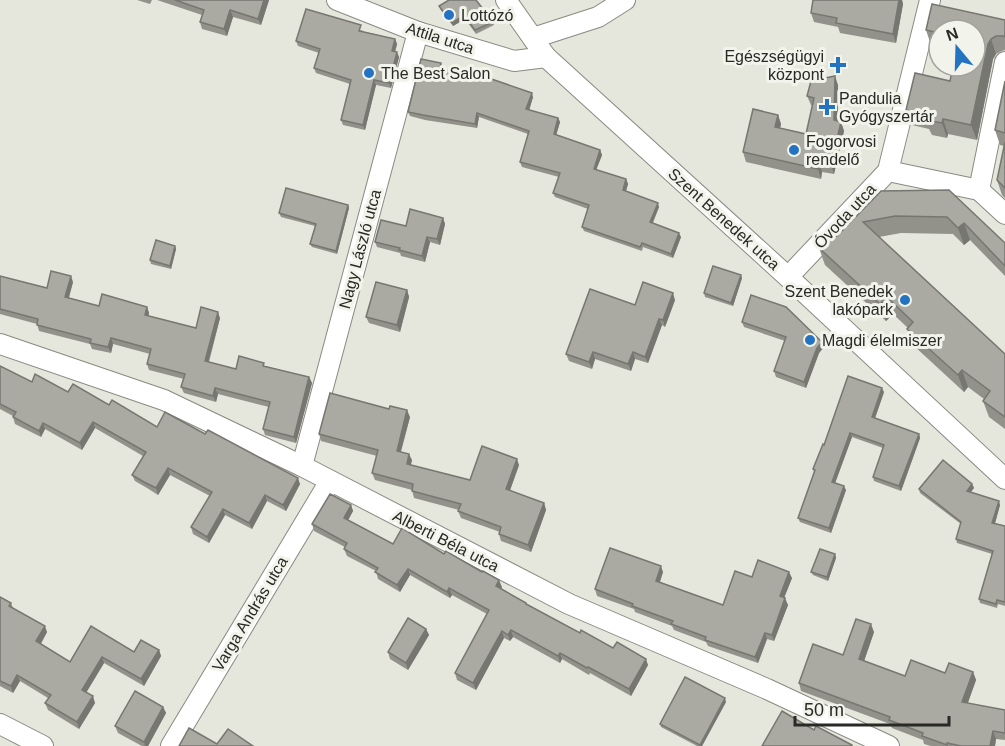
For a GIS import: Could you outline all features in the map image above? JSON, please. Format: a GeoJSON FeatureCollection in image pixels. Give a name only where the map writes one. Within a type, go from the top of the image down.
{"type":"FeatureCollection","features":[{"type":"Feature","properties":{"kind":"street","name":"Attila utca"},"geometry":{"type":"LineString","coordinates":[[337,0],[418,32],[514,61],[546,57]]}},
{"type":"Feature","properties":{"kind":"street","name":"Szent Benedek utca"},"geometry":{"type":"LineString","coordinates":[[506,0],[546,57],[788,277],[1005,479]]}},
{"type":"Feature","properties":{"kind":"street"},"geometry":{"type":"LineString","coordinates":[[533,38],[598,16],[625,0]]}},
{"type":"Feature","properties":{"kind":"street"},"geometry":{"type":"LineString","coordinates":[[888,171],[930,0]]}},
{"type":"Feature","properties":{"kind":"street","name":"Nagy László utca"},"geometry":{"type":"LineString","coordinates":[[302,466],[418,32]]}},
{"type":"Feature","properties":{"kind":"street"},"geometry":{"type":"LineString","coordinates":[[1005,62],[979,190],[1005,214]]}},
{"type":"Feature","properties":{"kind":"street","name":"Óvoda utca"},"geometry":{"type":"LineString","coordinates":[[788,277],[888,171],[979,190]]}},
{"type":"Feature","properties":{"kind":"street","name":"Alberti Béla utca"},"geometry":{"type":"LineString","coordinates":[[0,345],[164,400],[302,466],[568,604],[767,689],[889,746]]}},
{"type":"Feature","properties":{"kind":"street","name":"Varga András utca"},"geometry":{"type":"LineString","coordinates":[[171,746],[330,481]]}},
{"type":"Feature","properties":{"kind":"street"},"geometry":{"type":"LineString","coordinates":[[0,724],[43,746]]}},
{"type":"Feature","properties":{"kind":"building"},"geometry":{"type":"Polygon","coordinates":[[[175,0],[264,0],[258,19],[230,10],[224,29],[200,22],[204,10],[175,0]]]}},
{"type":"Feature","properties":{"kind":"building"},"geometry":{"type":"Polygon","coordinates":[[[449,0],[476,0],[493,22],[475,30],[464,15],[452,23],[439,6],[449,0]]]}},
{"type":"Feature","properties":{"kind":"building","name":"Egészségügyi központ"},"geometry":{"type":"Polygon","coordinates":[[[813,0],[899,0],[893,34],[836,23],[837,18],[811,13],[813,0]]]}},
{"type":"Feature","properties":{"kind":"building"},"geometry":{"type":"Polygon","coordinates":[[[932,4],[1005,20],[1005,37],[996,36],[991,39],[987,49],[987,18],[929,18],[932,4]]]}},
{"type":"Feature","properties":{"kind":"building"},"geometry":{"type":"Polygon","coordinates":[[[306,9],[361,25],[359,31],[395,39],[392,51],[397,52],[389,83],[374,80],[363,125],[341,120],[351,80],[314,68],[320,49],[296,41],[306,9]]]}},
{"type":"Feature","properties":{"kind":"building"},"geometry":{"type":"Polygon","coordinates":[[[421,59],[441,63],[440,69],[477,74],[532,93],[526,109],[558,118],[554,134],[600,150],[594,169],[626,179],[623,190],[658,203],[650,222],[679,233],[671,254],[642,243],[640,247],[582,227],[589,205],[553,193],[560,173],[520,162],[529,131],[477,113],[475,124],[408,112],[421,59]]]}},
{"type":"Feature","properties":{"kind":"building"},"geometry":{"type":"Polygon","coordinates":[[[915,73],[927,76],[927,78],[950,81],[951,78],[981,78],[971,125],[943,119],[942,123],[926,120],[927,115],[906,110],[915,73]]]}},
{"type":"Feature","properties":{"kind":"building"},"geometry":{"type":"Polygon","coordinates":[[[835,76],[834,120],[841,122],[831,165],[819,162],[818,169],[743,152],[753,109],[778,115],[775,127],[806,134],[814,98],[807,96],[811,81],[835,76]]]}},
{"type":"Feature","properties":{"kind":"building"},"geometry":{"type":"Polygon","coordinates":[[[1005,81],[1005,133],[995,130],[1005,81]]]}},
{"type":"Feature","properties":{"kind":"building"},"geometry":{"type":"Polygon","coordinates":[[[1005,142],[1005,188],[997,180],[1005,142]]]}},
{"type":"Feature","properties":{"kind":"building"},"geometry":{"type":"Polygon","coordinates":[[[286,188],[348,205],[336,251],[310,244],[316,224],[279,213],[286,188]]]}},
{"type":"Feature","properties":{"kind":"building","name":"Szent Benedek lakópark"},"geometry":{"type":"Polygon","coordinates":[[[949,190],[1005,243],[1005,266],[964,223],[958,228],[947,217],[895,216],[863,222],[1005,354],[1005,417],[983,401],[990,391],[962,370],[958,375],[907,329],[913,322],[887,297],[880,304],[819,248],[834,233],[837,236],[881,191],[949,190]]]}},
{"type":"Feature","properties":{"kind":"building"},"geometry":{"type":"Polygon","coordinates":[[[410,209],[443,218],[437,239],[427,237],[422,256],[375,242],[381,220],[406,226],[410,209]]]}},
{"type":"Feature","properties":{"kind":"building"},"geometry":{"type":"Polygon","coordinates":[[[156,240],[175,246],[170,266],[150,260],[156,240]]]}},
{"type":"Feature","properties":{"kind":"building"},"geometry":{"type":"Polygon","coordinates":[[[713,266],[741,275],[731,303],[704,293],[713,266]]]}},
{"type":"Feature","properties":{"kind":"building"},"geometry":{"type":"Polygon","coordinates":[[[51,271],[71,276],[65,297],[99,306],[102,294],[147,307],[145,315],[196,328],[201,307],[218,312],[205,361],[236,369],[239,356],[264,363],[263,366],[309,377],[294,437],[263,429],[270,402],[215,388],[213,396],[181,387],[185,374],[147,364],[151,349],[111,338],[108,347],[90,343],[91,339],[37,325],[38,319],[0,309],[0,276],[47,288],[51,271]]]}},
{"type":"Feature","properties":{"kind":"building"},"geometry":{"type":"Polygon","coordinates":[[[376,282],[407,290],[397,325],[366,317],[376,282]]]}},
{"type":"Feature","properties":{"kind":"building"},"geometry":{"type":"Polygon","coordinates":[[[643,282],[673,293],[663,320],[659,319],[645,357],[633,352],[628,364],[593,352],[589,362],[566,354],[590,289],[635,305],[643,282]]]}},
{"type":"Feature","properties":{"kind":"building"},"geometry":{"type":"Polygon","coordinates":[[[751,295],[786,307],[822,342],[817,348],[804,382],[774,371],[786,337],[742,322],[751,295]]]}},
{"type":"Feature","properties":{"kind":"building"},"geometry":{"type":"Polygon","coordinates":[[[0,366],[32,382],[35,374],[68,392],[73,384],[109,405],[112,400],[157,427],[165,412],[205,434],[208,430],[298,478],[283,505],[265,495],[249,523],[223,509],[207,537],[191,527],[212,492],[168,468],[156,488],[132,475],[146,452],[93,422],[80,443],[43,423],[39,431],[13,417],[16,412],[0,404],[0,366]]]}},
{"type":"Feature","properties":{"kind":"building"},"geometry":{"type":"Polygon","coordinates":[[[848,376],[882,388],[872,417],[919,434],[899,486],[873,477],[884,445],[850,433],[832,482],[844,486],[829,528],[798,518],[815,470],[813,469],[824,445],[848,376]]]}},
{"type":"Feature","properties":{"kind":"building"},"geometry":{"type":"Polygon","coordinates":[[[330,393],[389,409],[390,406],[407,410],[397,451],[409,454],[407,464],[470,480],[482,446],[517,459],[506,489],[544,503],[528,545],[499,534],[501,527],[458,511],[461,504],[412,491],[413,484],[372,473],[378,450],[319,434],[330,393]]]}},
{"type":"Feature","properties":{"kind":"building"},"geometry":{"type":"Polygon","coordinates":[[[943,460],[972,484],[967,491],[999,501],[992,523],[1005,526],[1005,602],[997,600],[996,604],[979,599],[993,551],[956,539],[961,522],[919,489],[943,460]]]}},
{"type":"Feature","properties":{"kind":"building"},"geometry":{"type":"Polygon","coordinates":[[[330,494],[351,505],[344,518],[393,544],[402,528],[444,554],[446,551],[499,580],[496,586],[580,633],[581,630],[613,648],[617,642],[646,659],[629,689],[560,653],[558,656],[511,630],[508,635],[502,631],[473,683],[455,673],[489,610],[449,588],[447,592],[408,569],[397,585],[375,572],[378,568],[344,549],[347,543],[312,524],[330,494]]]}},
{"type":"Feature","properties":{"kind":"building"},"geometry":{"type":"Polygon","coordinates":[[[610,548],[661,566],[656,581],[723,605],[735,571],[752,577],[758,560],[789,572],[780,596],[785,598],[772,635],[765,633],[755,657],[705,640],[706,637],[671,624],[673,621],[595,589],[610,548]]]}},
{"type":"Feature","properties":{"kind":"building"},"geometry":{"type":"Polygon","coordinates":[[[820,549],[835,554],[827,577],[811,572],[820,549]]]}},
{"type":"Feature","properties":{"kind":"building"},"geometry":{"type":"Polygon","coordinates":[[[0,597],[11,603],[9,606],[45,626],[36,641],[70,662],[91,626],[134,652],[141,640],[159,650],[141,679],[102,657],[82,690],[93,696],[77,722],[45,703],[51,695],[17,675],[11,686],[0,681],[0,597]]]}},
{"type":"Feature","properties":{"kind":"building"},"geometry":{"type":"Polygon","coordinates":[[[408,618],[426,629],[406,663],[388,652],[408,618]]]}},
{"type":"Feature","properties":{"kind":"building"},"geometry":{"type":"Polygon","coordinates":[[[856,619],[871,624],[859,659],[905,676],[911,660],[945,673],[949,663],[973,672],[962,702],[1005,710],[1005,733],[993,731],[990,746],[961,746],[947,743],[947,745],[889,720],[890,717],[799,683],[813,644],[843,655],[856,619]]]}},
{"type":"Feature","properties":{"kind":"building"},"geometry":{"type":"Polygon","coordinates":[[[685,677],[725,698],[700,745],[660,724],[685,677]]]}},
{"type":"Feature","properties":{"kind":"building"},"geometry":{"type":"Polygon","coordinates":[[[135,691],[163,707],[144,742],[115,726],[135,691]]]}},
{"type":"Feature","properties":{"kind":"building"},"geometry":{"type":"Polygon","coordinates":[[[782,711],[814,730],[816,726],[852,746],[762,746],[782,711]]]}},
{"type":"Feature","properties":{"kind":"building"},"geometry":{"type":"Polygon","coordinates":[[[189,728],[217,744],[228,729],[253,746],[179,746],[189,728]]]}},
{"type":"Feature","properties":{"kind":"place","name":"Lottózó"},"geometry":{"type":"Point","coordinates":[449,15]}},
{"type":"Feature","properties":{"kind":"place","name":"Egészségügyi központ"},"geometry":{"type":"Point","coordinates":[838,65]}},
{"type":"Feature","properties":{"kind":"place","name":"The Best Salon"},"geometry":{"type":"Point","coordinates":[369,73]}},
{"type":"Feature","properties":{"kind":"place","name":"Pandulia Gyógyszertár"},"geometry":{"type":"Point","coordinates":[827,107]}},
{"type":"Feature","properties":{"kind":"place","name":"Fogorvosi rendelő"},"geometry":{"type":"Point","coordinates":[794,150]}},
{"type":"Feature","properties":{"kind":"place","name":"Szent Benedek lakópark"},"geometry":{"type":"Point","coordinates":[905,300]}},
{"type":"Feature","properties":{"kind":"place","name":"Magdi élelmiszer"},"geometry":{"type":"Point","coordinates":[810,340]}}]}
